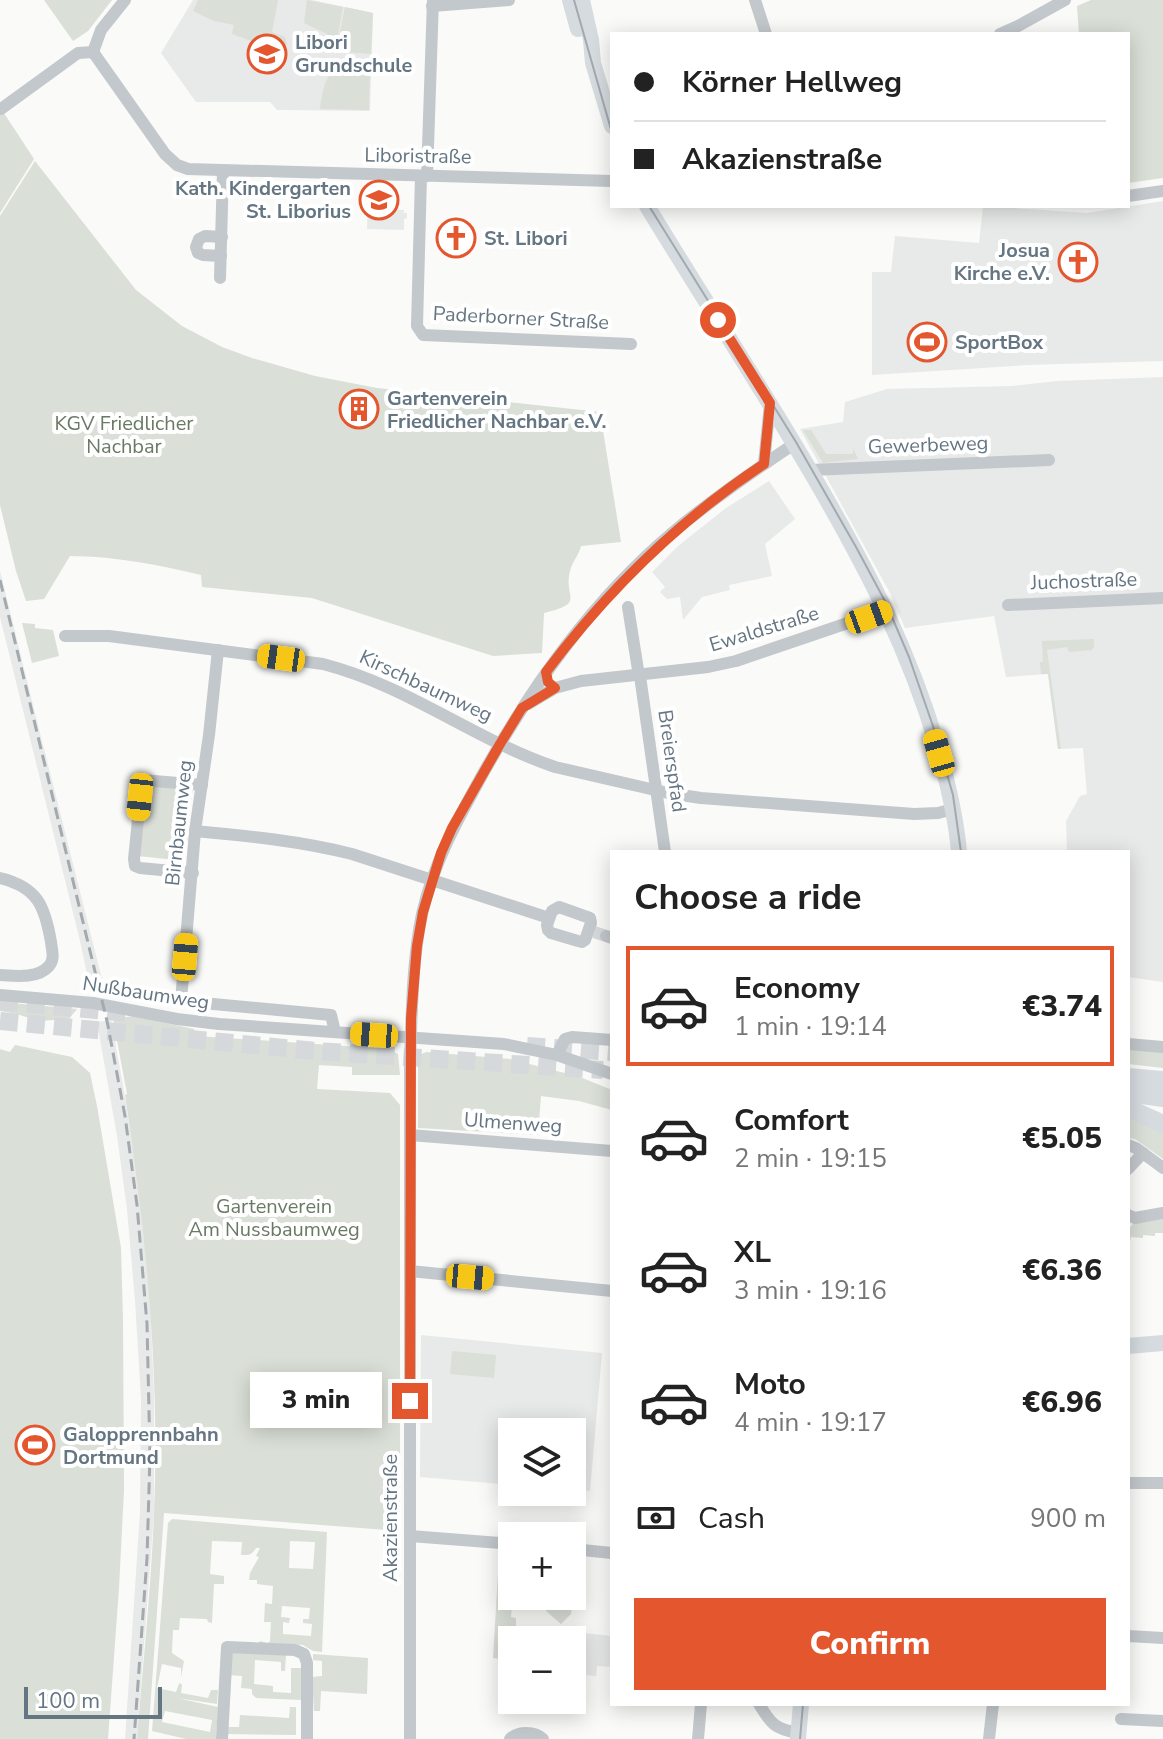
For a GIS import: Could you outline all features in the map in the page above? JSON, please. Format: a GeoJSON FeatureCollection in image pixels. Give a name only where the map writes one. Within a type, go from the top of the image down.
{"type":"FeatureCollection","features":[{"type":"Feature","properties":{"kind":"highway"},"geometry":{"type":"LineString","coordinates":[[1130,1077],[1163,1080]]}},
{"type":"Feature","properties":{"kind":"highway"},"geometry":{"type":"LineString","coordinates":[[1130,1093],[1163,1098]]}},
{"type":"Feature","properties":{"kind":"highway"},"geometry":{"type":"LineString","coordinates":[[1130,1109],[1163,1124]]}},
{"type":"Feature","properties":{"kind":"main road"},"geometry":{"type":"LineString","coordinates":[[570,0],[583,47],[593,63]]}},
{"type":"Feature","properties":{"kind":"main road"},"geometry":{"type":"LineString","coordinates":[[582,0],[593,63],[610,119]]}},
{"type":"Feature","properties":{"kind":"main road"},"geometry":{"type":"LineString","coordinates":[[648,208],[810,470],[886,610],[919,690],[942,762],[959,850]]}},
{"type":"Feature","properties":{"kind":"main road"},"geometry":{"type":"LineString","coordinates":[[1130,1346],[1163,1343]]}},
{"type":"Feature","properties":{"kind":"main road"},"geometry":{"type":"LineString","coordinates":[[801,1706],[801,1737]]}},
{"type":"Feature","properties":{"kind":"main road"},"geometry":{"type":"LineString","coordinates":[[801,1737],[809,1706]]}},
{"type":"Feature","properties":{"kind":"street"},"geometry":{"type":"LineString","coordinates":[[1,109],[78,53],[93,52],[101,30],[125,0]]}},
{"type":"Feature","properties":{"kind":"street"},"geometry":{"type":"LineString","coordinates":[[433,3],[509,0]]}},
{"type":"Feature","properties":{"kind":"street"},"geometry":{"type":"LineString","coordinates":[[755,0],[765,32]]}},
{"type":"Feature","properties":{"kind":"street"},"geometry":{"type":"LineString","coordinates":[[1004,32],[1065,0]]}},
{"type":"Feature","properties":{"kind":"street","name":"Paderborner Straße"},"geometry":{"type":"LineString","coordinates":[[433,3],[417,326],[423,335],[631,344]]}},
{"type":"Feature","properties":{"kind":"street","name":"Liboristraße"},"geometry":{"type":"LineString","coordinates":[[93,52],[165,154],[177,165],[188,169],[610,181]]}},
{"type":"Feature","properties":{"kind":"street"},"geometry":{"type":"LineString","coordinates":[[220,278],[223,171]]}},
{"type":"Feature","properties":{"kind":"street"},"geometry":{"type":"LineString","coordinates":[[1130,196],[1163,191]]}},
{"type":"Feature","properties":{"kind":"street"},"geometry":{"type":"LineString","coordinates":[[221,256],[203,255],[198,253],[196,247],[199,239],[205,236],[222,237]]}},
{"type":"Feature","properties":{"kind":"street"},"geometry":{"type":"LineString","coordinates":[[764,464],[770,403]]}},
{"type":"Feature","properties":{"kind":"street","name":"Akazienstraße"},"geometry":{"type":"LineString","coordinates":[[410,1739],[411,1037],[417,946],[432,880],[452,828],[500,744],[546,672],[585,623],[628,574],[671,534],[706,505],[794,444]]}},
{"type":"Feature","properties":{"kind":"street","name":"Gewerbeweg"},"geometry":{"type":"LineString","coordinates":[[810,470],[1049,460]]}},
{"type":"Feature","properties":{"kind":"street","name":"Juchostraße"},"geometry":{"type":"LineString","coordinates":[[1008,605],[1163,598]]}},
{"type":"Feature","properties":{"kind":"street","name":"Breierspfad"},"geometry":{"type":"LineString","coordinates":[[628,607],[665,850]]}},
{"type":"Feature","properties":{"kind":"street","name":"Ewaldstraße"},"geometry":{"type":"LineString","coordinates":[[522,708],[555,688],[581,681],[640,680],[736,661],[886,610]]}},
{"type":"Feature","properties":{"kind":"street","name":"Kirschbaumweg"},"geometry":{"type":"LineString","coordinates":[[65,636],[109,636],[300,660],[347,671],[388,686],[500,744],[555,767],[656,790],[701,798],[869,812],[938,813],[953,809]]}},
{"type":"Feature","properties":{"kind":"street","name":"Birnbaumweg"},"geometry":{"type":"LineString","coordinates":[[181,1001],[195,831],[218,650]]}},
{"type":"Feature","properties":{"kind":"street"},"geometry":{"type":"LineString","coordinates":[[546,672],[548,682],[555,688]]}},
{"type":"Feature","properties":{"kind":"street"},"geometry":{"type":"LineString","coordinates":[[193,873],[135,866],[142,780],[202,785]]}},
{"type":"Feature","properties":{"kind":"street"},"geometry":{"type":"LineString","coordinates":[[195,831],[295,841],[352,854],[549,918]]}},
{"type":"Feature","properties":{"kind":"street"},"geometry":{"type":"LineString","coordinates":[[0,878],[26,887],[40,903],[45,913],[53,956],[50,965],[40,973],[0,975]]}},
{"type":"Feature","properties":{"kind":"street"},"geometry":{"type":"LineString","coordinates":[[559,907],[590,918],[600,934],[582,942],[551,933],[548,930],[549,918],[552,911],[559,907]]}},
{"type":"Feature","properties":{"kind":"street","name":"Nußbaumweg"},"geometry":{"type":"LineString","coordinates":[[0,995],[93,1003],[198,1022],[504,1044],[557,1055],[610,1073]]}},
{"type":"Feature","properties":{"kind":"street","name":"Nußbaumweg"},"geometry":{"type":"LineString","coordinates":[[181,1001],[331,1015],[335,1032]]}},
{"type":"Feature","properties":{"kind":"street"},"geometry":{"type":"LineString","coordinates":[[557,1055],[565,1039],[610,1040]]}},
{"type":"Feature","properties":{"kind":"street"},"geometry":{"type":"LineString","coordinates":[[1130,1044],[1163,1047]]}},
{"type":"Feature","properties":{"kind":"street","name":"Ulmenweg"},"geometry":{"type":"LineString","coordinates":[[410,1135],[610,1151]]}},
{"type":"Feature","properties":{"kind":"street"},"geometry":{"type":"LineString","coordinates":[[1130,1146],[1163,1168]]}},
{"type":"Feature","properties":{"kind":"street"},"geometry":{"type":"LineString","coordinates":[[1130,1166],[1143,1153]]}},
{"type":"Feature","properties":{"kind":"street"},"geometry":{"type":"LineString","coordinates":[[1130,1216],[1135,1218],[1163,1213]]}},
{"type":"Feature","properties":{"kind":"street"},"geometry":{"type":"LineString","coordinates":[[410,1271],[610,1291]]}},
{"type":"Feature","properties":{"kind":"street"},"geometry":{"type":"LineString","coordinates":[[1130,1483],[1163,1483]]}},
{"type":"Feature","properties":{"kind":"street"},"geometry":{"type":"LineString","coordinates":[[410,1536],[498,1543]]}},
{"type":"Feature","properties":{"kind":"street"},"geometry":{"type":"LineString","coordinates":[[586,1550],[610,1553]]}},
{"type":"Feature","properties":{"kind":"street"},"geometry":{"type":"LineString","coordinates":[[1130,1636],[1163,1638]]}},
{"type":"Feature","properties":{"kind":"street"},"geometry":{"type":"LineString","coordinates":[[222,1739],[227,1647],[295,1650],[304,1654],[307,1663],[307,1739]]}},
{"type":"Feature","properties":{"kind":"street"},"geometry":{"type":"LineString","coordinates":[[698,1739],[701,1706]]}},
{"type":"Feature","properties":{"kind":"street"},"geometry":{"type":"LineString","coordinates":[[760,1706],[774,1726],[801,1737]]}},
{"type":"Feature","properties":{"kind":"street"},"geometry":{"type":"LineString","coordinates":[[989,1739],[993,1706]]}},
{"type":"Feature","properties":{"kind":"street"},"geometry":{"type":"LineString","coordinates":[[1121,1719],[1163,1721]]}},
{"type":"Feature","properties":{"kind":"street"},"geometry":{"type":"LineString","coordinates":[[510,1739],[519,1733],[536,1734],[543,1739]]}},
{"type":"Feature","properties":{"kind":"shaded area","name":"Libori Grundschule"},"geometry":{"type":"Polygon","coordinates":[[[193,0],[312,0],[373,13],[370,111],[277,110],[270,102],[196,102],[161,53],[193,0]]]}},
{"type":"Feature","properties":{"kind":"shaded area","name":"Kath. Kindergarten St. Liborius"},"geometry":{"type":"Polygon","coordinates":[[[369,184],[394,184],[390,190],[389,209],[407,213],[404,230],[367,229],[369,184]]]}},
{"type":"Feature","properties":{"kind":"shaded area"},"geometry":{"type":"Polygon","coordinates":[[[1163,201],[1163,361],[1028,365],[872,375],[872,272],[891,272],[895,236],[979,243],[983,208],[1087,213],[1163,201]]]}},
{"type":"Feature","properties":{"kind":"shaded area"},"geometry":{"type":"Polygon","coordinates":[[[1163,377],[1163,982],[1130,977],[1130,850],[1067,850],[1066,821],[1080,796],[1087,794],[1083,748],[1058,749],[1048,674],[1006,677],[994,616],[905,628],[890,593],[800,429],[843,422],[845,402],[887,389],[1011,386],[1163,377]]]}},
{"type":"Feature","properties":{"kind":"shaded area"},"geometry":{"type":"Polygon","coordinates":[[[769,481],[795,519],[765,544],[772,576],[729,585],[730,590],[702,597],[683,620],[680,597],[667,599],[660,592],[665,587],[652,572],[678,546],[726,508],[769,481]]]}},
{"type":"Feature","properties":{"kind":"shaded area"},"geometry":{"type":"Polygon","coordinates":[[[0,571],[104,987],[89,984],[0,617],[0,571]]]}},
{"type":"Feature","properties":{"kind":"shaded area"},"geometry":{"type":"Polygon","coordinates":[[[111,1020],[138,1181],[150,1299],[154,1392],[154,1513],[137,1739],[125,1739],[140,1512],[141,1399],[127,1209],[97,1022],[111,1020]]]}},
{"type":"Feature","properties":{"kind":"shaded area"},"geometry":{"type":"Polygon","coordinates":[[[421,1335],[602,1353],[590,1491],[586,1491],[586,1418],[498,1418],[498,1484],[420,1477],[421,1335]]]}},
{"type":"Feature","properties":{"kind":"shaded area"},"geometry":{"type":"Polygon","coordinates":[[[586,1633],[610,1636],[610,1667],[597,1666],[596,1676],[586,1675],[586,1633]]]}},
{"type":"Feature","properties":{"kind":"green space"},"geometry":{"type":"Polygon","coordinates":[[[44,0],[112,0],[88,31],[73,41],[44,0]]]}},
{"type":"Feature","properties":{"kind":"green space"},"geometry":{"type":"Polygon","coordinates":[[[198,0],[278,0],[272,32],[285,37],[287,44],[276,50],[232,34],[234,25],[214,21],[193,11],[198,0]]]}},
{"type":"Feature","properties":{"kind":"green space"},"geometry":{"type":"Polygon","coordinates":[[[307,0],[343,7],[338,35],[332,40],[329,35],[304,23],[307,0]]]}},
{"type":"Feature","properties":{"kind":"green space"},"geometry":{"type":"Polygon","coordinates":[[[1091,0],[1163,0],[1163,178],[1130,183],[1130,32],[1079,32],[1077,6],[1091,0]]]}},
{"type":"Feature","properties":{"kind":"green space"},"geometry":{"type":"Polygon","coordinates":[[[345,7],[373,13],[371,54],[336,51],[345,7]]]}},
{"type":"Feature","properties":{"kind":"green space"},"geometry":{"type":"Polygon","coordinates":[[[370,65],[369,110],[320,109],[330,76],[370,65]]]}},
{"type":"Feature","properties":{"kind":"green space"},"geometry":{"type":"Polygon","coordinates":[[[0,107],[34,159],[0,213],[0,107]]]}},
{"type":"Feature","properties":{"kind":"green space","name":"KGV Friedlicher Nachbar"},"geometry":{"type":"Polygon","coordinates":[[[35,161],[136,290],[182,326],[222,347],[315,376],[377,388],[600,412],[621,542],[581,546],[570,571],[569,602],[544,613],[542,653],[493,656],[312,598],[202,587],[201,575],[103,558],[70,556],[44,599],[26,601],[0,505],[0,216],[35,161]]]}},
{"type":"Feature","properties":{"kind":"green space"},"geometry":{"type":"Polygon","coordinates":[[[803,430],[811,430],[826,454],[853,454],[853,448],[858,459],[823,463],[803,430]]]}},
{"type":"Feature","properties":{"kind":"green space"},"geometry":{"type":"Polygon","coordinates":[[[22,623],[53,630],[59,656],[32,663],[22,623]]]}},
{"type":"Feature","properties":{"kind":"green space"},"geometry":{"type":"Polygon","coordinates":[[[1094,639],[1092,650],[1069,652],[1067,647],[1047,650],[1061,749],[1058,749],[1048,674],[1041,674],[1042,641],[1094,639]]]}},
{"type":"Feature","properties":{"kind":"green space"},"geometry":{"type":"Polygon","coordinates":[[[145,782],[193,787],[185,861],[138,856],[145,782]]]}},
{"type":"Feature","properties":{"kind":"green space"},"geometry":{"type":"Polygon","coordinates":[[[0,1002],[77,1009],[69,1019],[38,1021],[0,1011],[0,1002]]]}},
{"type":"Feature","properties":{"kind":"green space","name":"Gartenverein Am Nussbaumweg"},"geometry":{"type":"Polygon","coordinates":[[[133,1016],[194,1029],[197,1036],[389,1049],[398,1054],[400,1075],[352,1075],[352,1067],[319,1065],[317,1089],[390,1093],[400,1105],[400,1531],[164,1513],[148,1739],[137,1739],[154,1514],[153,1356],[145,1251],[127,1094],[113,1019],[133,1016]]]}},
{"type":"Feature","properties":{"kind":"green space"},"geometry":{"type":"Polygon","coordinates":[[[15,1045],[72,1057],[90,1073],[121,1248],[124,1490],[108,1739],[0,1739],[0,1049],[10,1052],[15,1045]]]}},
{"type":"Feature","properties":{"kind":"green space"},"geometry":{"type":"Polygon","coordinates":[[[1130,1049],[1163,1052],[1163,1068],[1130,1064],[1130,1049]]]}},
{"type":"Feature","properties":{"kind":"green space"},"geometry":{"type":"Polygon","coordinates":[[[421,1054],[510,1059],[580,1077],[610,1089],[610,1109],[541,1096],[538,1135],[418,1128],[418,1063],[421,1054]]]}},
{"type":"Feature","properties":{"kind":"green space"},"geometry":{"type":"Polygon","coordinates":[[[1130,1116],[1163,1131],[1163,1159],[1130,1138],[1130,1116]]]}},
{"type":"Feature","properties":{"kind":"green space"},"geometry":{"type":"Polygon","coordinates":[[[1163,1219],[1163,1233],[1143,1235],[1143,1238],[1131,1237],[1130,1241],[1133,1223],[1163,1219]]]}},
{"type":"Feature","properties":{"kind":"green space"},"geometry":{"type":"Polygon","coordinates":[[[452,1351],[496,1355],[494,1378],[450,1374],[452,1351]]]}},
{"type":"Feature","properties":{"kind":"green space"},"geometry":{"type":"Polygon","coordinates":[[[172,1519],[327,1532],[322,1652],[303,1645],[258,1643],[270,1641],[271,1622],[264,1622],[265,1603],[272,1604],[273,1586],[249,1580],[260,1548],[241,1555],[242,1542],[212,1541],[210,1574],[224,1576],[224,1584],[214,1584],[212,1623],[207,1619],[180,1618],[179,1630],[173,1630],[172,1653],[184,1661],[181,1677],[181,1668],[162,1664],[157,1688],[176,1692],[180,1683],[181,1693],[208,1698],[211,1690],[218,1690],[217,1704],[177,1698],[218,1707],[216,1739],[186,1739],[152,1731],[168,1523],[172,1519]],[[290,1541],[289,1568],[313,1569],[315,1542],[290,1541]],[[282,1606],[281,1617],[290,1618],[289,1623],[283,1622],[283,1634],[311,1636],[312,1624],[303,1623],[303,1619],[309,1619],[310,1608],[282,1606]],[[165,1711],[162,1722],[210,1732],[212,1720],[165,1711]]]}},
{"type":"Feature","properties":{"kind":"green space"},"geometry":{"type":"Polygon","coordinates":[[[498,1574],[498,1610],[512,1610],[511,1617],[516,1618],[516,1626],[498,1626],[498,1659],[493,1658],[498,1574]]]}},
{"type":"Feature","properties":{"kind":"green space"},"geometry":{"type":"Polygon","coordinates":[[[546,1610],[571,1610],[561,1624],[546,1610]]]}},
{"type":"Feature","properties":{"kind":"green space"},"geometry":{"type":"Polygon","coordinates":[[[234,1652],[286,1654],[285,1671],[281,1671],[281,1662],[255,1660],[254,1684],[273,1686],[273,1692],[291,1693],[291,1668],[303,1668],[301,1700],[256,1698],[252,1689],[241,1688],[242,1676],[228,1675],[229,1658],[234,1652]]]}},
{"type":"Feature","properties":{"kind":"green space"},"geometry":{"type":"Polygon","coordinates":[[[313,1654],[368,1658],[367,1694],[321,1691],[320,1711],[314,1711],[312,1677],[322,1676],[322,1661],[313,1660],[313,1654]]]}},
{"type":"Feature","properties":{"kind":"green space"},"geometry":{"type":"Polygon","coordinates":[[[290,1707],[296,1707],[296,1735],[228,1734],[225,1727],[239,1727],[240,1715],[289,1718],[290,1707]]]}},
{"type":"Feature","properties":{"kind":"tunnel"},"geometry":{"type":"LineString","coordinates":[[594,932],[606,936]]}},
{"type":"Feature","properties":{"kind":"tunnel"},"geometry":{"type":"LineString","coordinates":[[0,1001],[127,1013]]}},
{"type":"Feature","properties":{"kind":"tunnel"},"geometry":{"type":"LineString","coordinates":[[0,1021],[317,1051],[603,1070]]}},
{"type":"Feature","properties":{"kind":"tunnel"},"geometry":{"type":"LineString","coordinates":[[527,1046],[610,1052]]}},
{"type":"Feature","properties":{"kind":"tram line"},"geometry":{"type":"LineString","coordinates":[[574,0],[610,126]]}},
{"type":"Feature","properties":{"kind":"tram line"},"geometry":{"type":"LineString","coordinates":[[650,208],[796,442],[886,603],[934,729],[953,795],[961,850]]}},
{"type":"Feature","properties":{"kind":"tram line"},"geometry":{"type":"LineString","coordinates":[[800,1739],[803,1706]]}},
{"type":"Feature","properties":{"kind":"railway"},"geometry":{"type":"LineString","coordinates":[[0,580],[107,1021],[125,1116],[137,1205],[147,1324],[150,1455],[147,1558],[134,1739]]}},
{"type":"Feature","properties":{"kind":"place","name":"Libori Grundschule"},"geometry":{"type":"Point","coordinates":[267,54]}},
{"type":"Feature","properties":{"kind":"place","name":"Kath. Kindergarten St. Liborius"},"geometry":{"type":"Point","coordinates":[379,200]}},
{"type":"Feature","properties":{"kind":"place","name":"St. Libori"},"geometry":{"type":"Point","coordinates":[456,238]}},
{"type":"Feature","properties":{"kind":"place","name":"Josua Kirche e.V."},"geometry":{"type":"Point","coordinates":[1078,262]}},
{"type":"Feature","properties":{"kind":"place","name":"SportBox"},"geometry":{"type":"Point","coordinates":[927,342]}},
{"type":"Feature","properties":{"kind":"place","name":"Gartenverein Friedlicher Nachbar e.V."},"geometry":{"type":"Point","coordinates":[359,409]}},
{"type":"Feature","properties":{"kind":"place","name":"Galopprennbahn Dortmund"},"geometry":{"type":"Point","coordinates":[35,1445]}},
{"type":"Feature","properties":{"kind":"route"},"geometry":{"type":"LineString","coordinates":[[410,1401],[411,1018],[417,946],[432,880],[452,828],[522,708],[555,688],[546,679],[546,672],[563,650],[614,589],[671,534],[764,464],[770,403],[718,320]]}}]}
